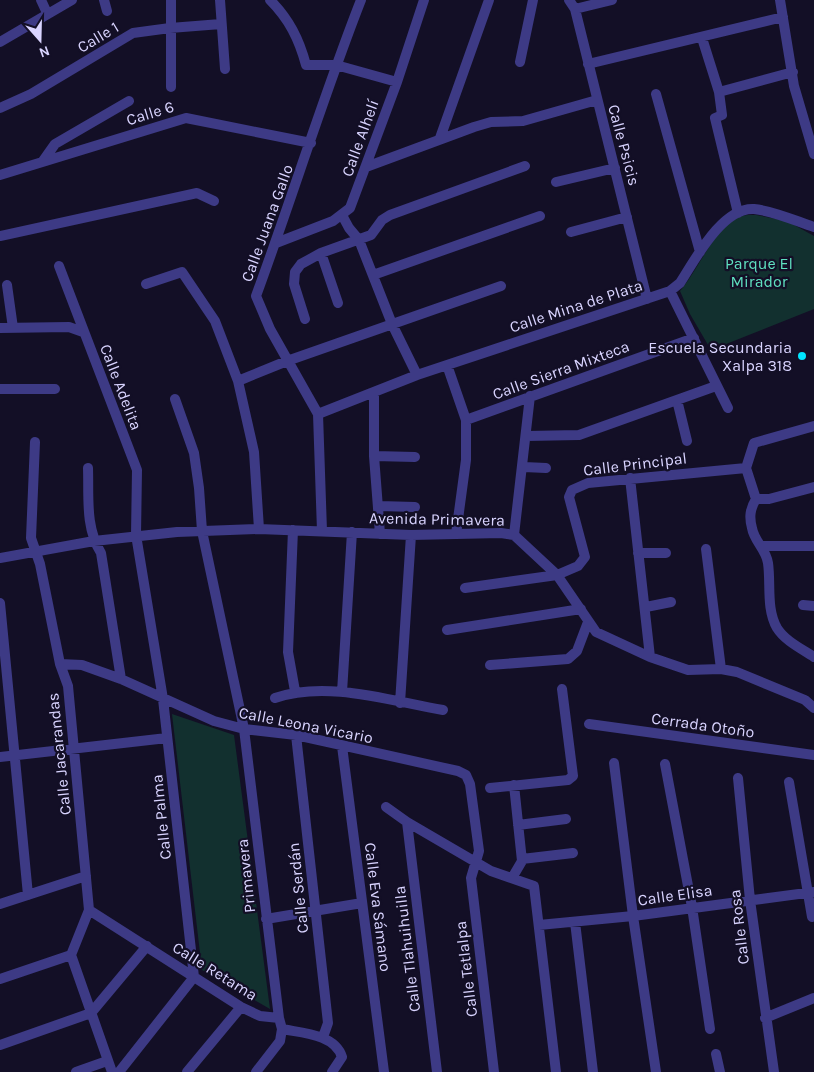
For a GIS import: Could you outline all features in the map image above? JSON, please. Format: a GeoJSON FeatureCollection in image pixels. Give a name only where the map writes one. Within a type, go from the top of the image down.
{"type":"FeatureCollection","features":[{"type":"Feature","properties":{"kind":"street"},"geometry":{"type":"LineString","coordinates":[[41,0],[47,13]]}},
{"type":"Feature","properties":{"kind":"street"},"geometry":{"type":"LineString","coordinates":[[0,42],[72,0]]}},
{"type":"Feature","properties":{"kind":"street"},"geometry":{"type":"LineString","coordinates":[[104,0],[108,11]]}},
{"type":"Feature","properties":{"kind":"street"},"geometry":{"type":"LineString","coordinates":[[171,87],[170,28],[172,0]]}},
{"type":"Feature","properties":{"kind":"street"},"geometry":{"type":"LineString","coordinates":[[220,0],[225,69]]}},
{"type":"Feature","properties":{"kind":"street"},"geometry":{"type":"LineString","coordinates":[[270,0],[285,16],[300,43],[306,65],[336,65],[397,82]]}},
{"type":"Feature","properties":{"kind":"street","name":"Calle Juana Gallo"},"geometry":{"type":"LineString","coordinates":[[322,531],[318,414],[287,361],[256,296],[311,143],[336,65],[361,0]]}},
{"type":"Feature","properties":{"kind":"street","name":"Calle Alhelí"},"geometry":{"type":"LineString","coordinates":[[342,215],[350,208],[397,82],[424,0]]}},
{"type":"Feature","properties":{"kind":"street"},"geometry":{"type":"LineString","coordinates":[[440,138],[489,0]]}},
{"type":"Feature","properties":{"kind":"street"},"geometry":{"type":"LineString","coordinates":[[520,62],[533,0]]}},
{"type":"Feature","properties":{"kind":"street","name":"Calle Psicis"},"geometry":{"type":"LineString","coordinates":[[569,0],[575,9],[648,299]]}},
{"type":"Feature","properties":{"kind":"street"},"geometry":{"type":"LineString","coordinates":[[575,9],[612,0]]}},
{"type":"Feature","properties":{"kind":"street"},"geometry":{"type":"LineString","coordinates":[[780,0],[794,86],[814,154]]}},
{"type":"Feature","properties":{"kind":"street"},"geometry":{"type":"LineString","coordinates":[[588,64],[702,38],[782,17]]}},
{"type":"Feature","properties":{"kind":"street","name":"Calle 1"},"geometry":{"type":"LineString","coordinates":[[0,108],[30,94],[133,33],[221,24]]}},
{"type":"Feature","properties":{"kind":"street"},"geometry":{"type":"LineString","coordinates":[[702,38],[720,92],[722,115],[714,118],[738,213],[753,209],[814,227]]}},
{"type":"Feature","properties":{"kind":"street"},"geometry":{"type":"LineString","coordinates":[[720,92],[793,72]]}},
{"type":"Feature","properties":{"kind":"street"},"geometry":{"type":"LineString","coordinates":[[656,94],[700,252]]}},
{"type":"Feature","properties":{"kind":"street"},"geometry":{"type":"LineString","coordinates":[[366,166],[440,138],[492,122],[523,121],[547,116],[597,100]]}},
{"type":"Feature","properties":{"kind":"street"},"geometry":{"type":"LineString","coordinates":[[43,161],[55,144],[129,101]]}},
{"type":"Feature","properties":{"kind":"street","name":"Calle 6"},"geometry":{"type":"LineString","coordinates":[[0,175],[186,118],[311,143]]}},
{"type":"Feature","properties":{"kind":"street"},"geometry":{"type":"LineString","coordinates":[[305,319],[294,284],[295,272],[301,264],[321,253],[371,235],[382,220],[390,215],[525,166]]}},
{"type":"Feature","properties":{"kind":"street"},"geometry":{"type":"LineString","coordinates":[[556,182],[615,168]]}},
{"type":"Feature","properties":{"kind":"street"},"geometry":{"type":"LineString","coordinates":[[0,236],[198,193],[214,201]]}},
{"type":"Feature","properties":{"kind":"street","name":"Calle Mina de Plata"},"geometry":{"type":"LineString","coordinates":[[318,414],[416,374],[670,291],[680,283],[724,220],[738,213]]}},
{"type":"Feature","properties":{"kind":"street"},"geometry":{"type":"LineString","coordinates":[[276,242],[332,221],[342,215],[349,228],[359,240],[392,324],[416,374]]}},
{"type":"Feature","properties":{"kind":"street"},"geometry":{"type":"LineString","coordinates":[[373,275],[540,216]]}},
{"type":"Feature","properties":{"kind":"street"},"geometry":{"type":"LineString","coordinates":[[571,232],[628,217]]}},
{"type":"Feature","properties":{"kind":"street"},"geometry":{"type":"LineString","coordinates":[[321,253],[338,304]]}},
{"type":"Feature","properties":{"kind":"street"},"geometry":{"type":"LineString","coordinates":[[59,266],[83,332]]}},
{"type":"Feature","properties":{"kind":"street"},"geometry":{"type":"LineString","coordinates":[[146,284],[182,272],[215,321],[238,381],[254,452],[259,529]]}},
{"type":"Feature","properties":{"kind":"street"},"geometry":{"type":"LineString","coordinates":[[7,285],[13,328]]}},
{"type":"Feature","properties":{"kind":"street"},"geometry":{"type":"LineString","coordinates":[[238,381],[287,361],[501,286]]}},
{"type":"Feature","properties":{"kind":"street"},"geometry":{"type":"LineString","coordinates":[[670,291],[728,408]]}},
{"type":"Feature","properties":{"kind":"street","name":"Calle Adelita"},"geometry":{"type":"LineString","coordinates":[[0,328],[69,327],[83,332],[137,470],[136,535]]}},
{"type":"Feature","properties":{"kind":"street","name":"Calle Sierra Mixteca"},"geometry":{"type":"LineString","coordinates":[[466,420],[694,338]]}},
{"type":"Feature","properties":{"kind":"street"},"geometry":{"type":"LineString","coordinates":[[446,365],[466,420],[466,460],[456,534]]}},
{"type":"Feature","properties":{"kind":"street"},"geometry":{"type":"LineString","coordinates":[[527,436],[579,435],[716,386]]}},
{"type":"Feature","properties":{"kind":"street"},"geometry":{"type":"LineString","coordinates":[[0,389],[55,389]]}},
{"type":"Feature","properties":{"kind":"street"},"geometry":{"type":"LineString","coordinates":[[374,392],[374,456],[380,534]]}},
{"type":"Feature","properties":{"kind":"street"},"geometry":{"type":"LineString","coordinates":[[514,535],[524,467],[530,396]]}},
{"type":"Feature","properties":{"kind":"street","name":"Primavera"},"geometry":{"type":"LineString","coordinates":[[176,399],[194,453],[202,531],[244,729],[279,1018]]}},
{"type":"Feature","properties":{"kind":"street"},"geometry":{"type":"LineString","coordinates":[[677,400],[687,441]]}},
{"type":"Feature","properties":{"kind":"street"},"geometry":{"type":"LineString","coordinates":[[814,426],[754,442],[746,468],[756,499],[750,509],[752,530],[763,546],[768,561],[770,602],[777,628],[814,657]]}},
{"type":"Feature","properties":{"kind":"street","name":"Calle Jacarandas"},"geometry":{"type":"LineString","coordinates":[[35,442],[31,538],[40,564],[60,664],[68,686],[89,910],[71,955]]}},
{"type":"Feature","properties":{"kind":"street"},"geometry":{"type":"LineString","coordinates":[[374,456],[415,457]]}},
{"type":"Feature","properties":{"kind":"street"},"geometry":{"type":"LineString","coordinates":[[524,467],[546,468]]}},
{"type":"Feature","properties":{"kind":"street"},"geometry":{"type":"LineString","coordinates":[[88,468],[89,522],[94,541],[101,553],[121,679]]}},
{"type":"Feature","properties":{"kind":"street","name":"Calle Principal"},"geometry":{"type":"LineString","coordinates":[[558,575],[578,566],[585,557],[569,497],[572,490],[588,482],[746,468]]}},
{"type":"Feature","properties":{"kind":"street"},"geometry":{"type":"LineString","coordinates":[[630,478],[650,657]]}},
{"type":"Feature","properties":{"kind":"street"},"geometry":{"type":"LineString","coordinates":[[756,499],[769,499],[814,487]]}},
{"type":"Feature","properties":{"kind":"street"},"geometry":{"type":"LineString","coordinates":[[379,506],[415,507]]}},
{"type":"Feature","properties":{"kind":"street","name":"Avenida Primavera"},"geometry":{"type":"LineString","coordinates":[[0,558],[136,535],[202,531],[259,529],[411,535],[501,533],[514,535],[558,575],[596,632],[650,657],[688,670],[721,669],[772,685],[810,699],[814,708]]}},
{"type":"Feature","properties":{"kind":"street"},"geometry":{"type":"LineString","coordinates":[[292,530],[288,652],[294,691]]}},
{"type":"Feature","properties":{"kind":"street"},"geometry":{"type":"LineString","coordinates":[[342,692],[352,532]]}},
{"type":"Feature","properties":{"kind":"street","name":"Calle Palma"},"geometry":{"type":"LineString","coordinates":[[136,535],[163,699],[194,977]]}},
{"type":"Feature","properties":{"kind":"street"},"geometry":{"type":"LineString","coordinates":[[400,703],[411,535]]}},
{"type":"Feature","properties":{"kind":"street"},"geometry":{"type":"LineString","coordinates":[[763,546],[814,546]]}},
{"type":"Feature","properties":{"kind":"street"},"geometry":{"type":"LineString","coordinates":[[706,549],[721,669]]}},
{"type":"Feature","properties":{"kind":"street"},"geometry":{"type":"LineString","coordinates":[[638,553],[666,553]]}},
{"type":"Feature","properties":{"kind":"street"},"geometry":{"type":"LineString","coordinates":[[465,588],[558,575]]}},
{"type":"Feature","properties":{"kind":"street"},"geometry":{"type":"LineString","coordinates":[[646,608],[671,602]]}},
{"type":"Feature","properties":{"kind":"street"},"geometry":{"type":"LineString","coordinates":[[0,603],[28,895]]}},
{"type":"Feature","properties":{"kind":"street"},"geometry":{"type":"LineString","coordinates":[[803,605],[814,606]]}},
{"type":"Feature","properties":{"kind":"street"},"geometry":{"type":"LineString","coordinates":[[447,630],[581,609]]}},
{"type":"Feature","properties":{"kind":"street"},"geometry":{"type":"LineString","coordinates":[[490,666],[568,659],[577,651],[588,622]]}},
{"type":"Feature","properties":{"kind":"street","name":"Calle Leona Vicario"},"geometry":{"type":"LineString","coordinates":[[60,664],[82,665],[121,679],[214,722],[244,729],[296,735],[458,771],[466,775],[470,784],[479,851],[477,863]]}},
{"type":"Feature","properties":{"kind":"street"},"geometry":{"type":"LineString","coordinates":[[490,788],[568,780],[573,776],[562,689]]}},
{"type":"Feature","properties":{"kind":"street"},"geometry":{"type":"LineString","coordinates":[[274,698],[294,691],[342,692],[443,710]]}},
{"type":"Feature","properties":{"kind":"street","name":"Cerrada Otoño"},"geometry":{"type":"LineString","coordinates":[[589,724],[814,755]]}},
{"type":"Feature","properties":{"kind":"street","name":"Calle Serdán"},"geometry":{"type":"LineString","coordinates":[[296,735],[328,1023],[323,1037]]}},
{"type":"Feature","properties":{"kind":"street"},"geometry":{"type":"LineString","coordinates":[[0,757],[167,738]]}},
{"type":"Feature","properties":{"kind":"street","name":"Calle Eva Sámano"},"geometry":{"type":"LineString","coordinates":[[342,746],[384,1072]]}},
{"type":"Feature","properties":{"kind":"street"},"geometry":{"type":"LineString","coordinates":[[614,763],[633,916],[656,1072]]}},
{"type":"Feature","properties":{"kind":"street"},"geometry":{"type":"LineString","coordinates":[[665,764],[692,907],[710,1029]]}},
{"type":"Feature","properties":{"kind":"street","name":"Calle Rosa"},"geometry":{"type":"LineString","coordinates":[[738,778],[750,900],[774,1072]]}},
{"type":"Feature","properties":{"kind":"street"},"geometry":{"type":"LineString","coordinates":[[789,782],[812,893],[812,917]]}},
{"type":"Feature","properties":{"kind":"street"},"geometry":{"type":"LineString","coordinates":[[512,878],[522,859],[514,785]]}},
{"type":"Feature","properties":{"kind":"street"},"geometry":{"type":"LineString","coordinates":[[386,807],[407,822],[491,871],[534,886],[556,1072]]}},
{"type":"Feature","properties":{"kind":"street"},"geometry":{"type":"LineString","coordinates":[[518,825],[566,819]]}},
{"type":"Feature","properties":{"kind":"street","name":"Calle Tlahuihuilla"},"geometry":{"type":"LineString","coordinates":[[407,822],[437,1072]]}},
{"type":"Feature","properties":{"kind":"street"},"geometry":{"type":"LineString","coordinates":[[522,859],[573,854]]}},
{"type":"Feature","properties":{"kind":"street","name":"Calle Tetlalpa"},"geometry":{"type":"LineString","coordinates":[[477,863],[471,878],[494,1072]]}},
{"type":"Feature","properties":{"kind":"street"},"geometry":{"type":"LineString","coordinates":[[0,904],[86,876]]}},
{"type":"Feature","properties":{"kind":"street","name":"Calle Elisa"},"geometry":{"type":"LineString","coordinates":[[539,925],[633,916],[812,893]]}},
{"type":"Feature","properties":{"kind":"street"},"geometry":{"type":"LineString","coordinates":[[266,919],[362,902]]}},
{"type":"Feature","properties":{"kind":"street","name":"Calle Retama"},"geometry":{"type":"LineString","coordinates":[[89,910],[241,1007],[260,1016],[279,1018]]}},
{"type":"Feature","properties":{"kind":"street"},"geometry":{"type":"LineString","coordinates":[[575,922],[593,1072]]}},
{"type":"Feature","properties":{"kind":"street"},"geometry":{"type":"LineString","coordinates":[[0,1045],[91,1013],[147,946]]}},
{"type":"Feature","properties":{"kind":"street"},"geometry":{"type":"LineString","coordinates":[[0,979],[71,955],[112,1072]]}},
{"type":"Feature","properties":{"kind":"street"},"geometry":{"type":"LineString","coordinates":[[119,1072],[194,977]]}},
{"type":"Feature","properties":{"kind":"street"},"geometry":{"type":"LineString","coordinates":[[765,1018],[814,998]]}},
{"type":"Feature","properties":{"kind":"street"},"geometry":{"type":"LineString","coordinates":[[187,1072],[241,1007]]}},
{"type":"Feature","properties":{"kind":"street"},"geometry":{"type":"LineString","coordinates":[[256,1072],[280,1041],[282,1029],[279,1018]]}},
{"type":"Feature","properties":{"kind":"street"},"geometry":{"type":"LineString","coordinates":[[282,1029],[323,1037],[340,1051],[342,1057],[332,1072]]}},
{"type":"Feature","properties":{"kind":"street"},"geometry":{"type":"LineString","coordinates":[[716,1054],[720,1072]]}},
{"type":"Feature","properties":{"kind":"street"},"geometry":{"type":"LineString","coordinates":[[76,1072],[107,1061]]}},
{"type":"Feature","properties":{"kind":"green space","name":"Parque El Mirador"},"geometry":{"type":"Polygon","coordinates":[[[756,215],[787,221],[814,236],[814,309],[711,350],[690,314],[680,291],[722,229],[730,221],[739,216],[756,215]]]}},
{"type":"Feature","properties":{"kind":"green space"},"geometry":{"type":"Polygon","coordinates":[[[172,714],[234,735],[270,1009],[202,970],[172,714]]]}},
{"type":"Feature","properties":{"kind":"place","name":"Escuela Secundaria Xalpa 318"},"geometry":{"type":"Point","coordinates":[802,356]}}]}
